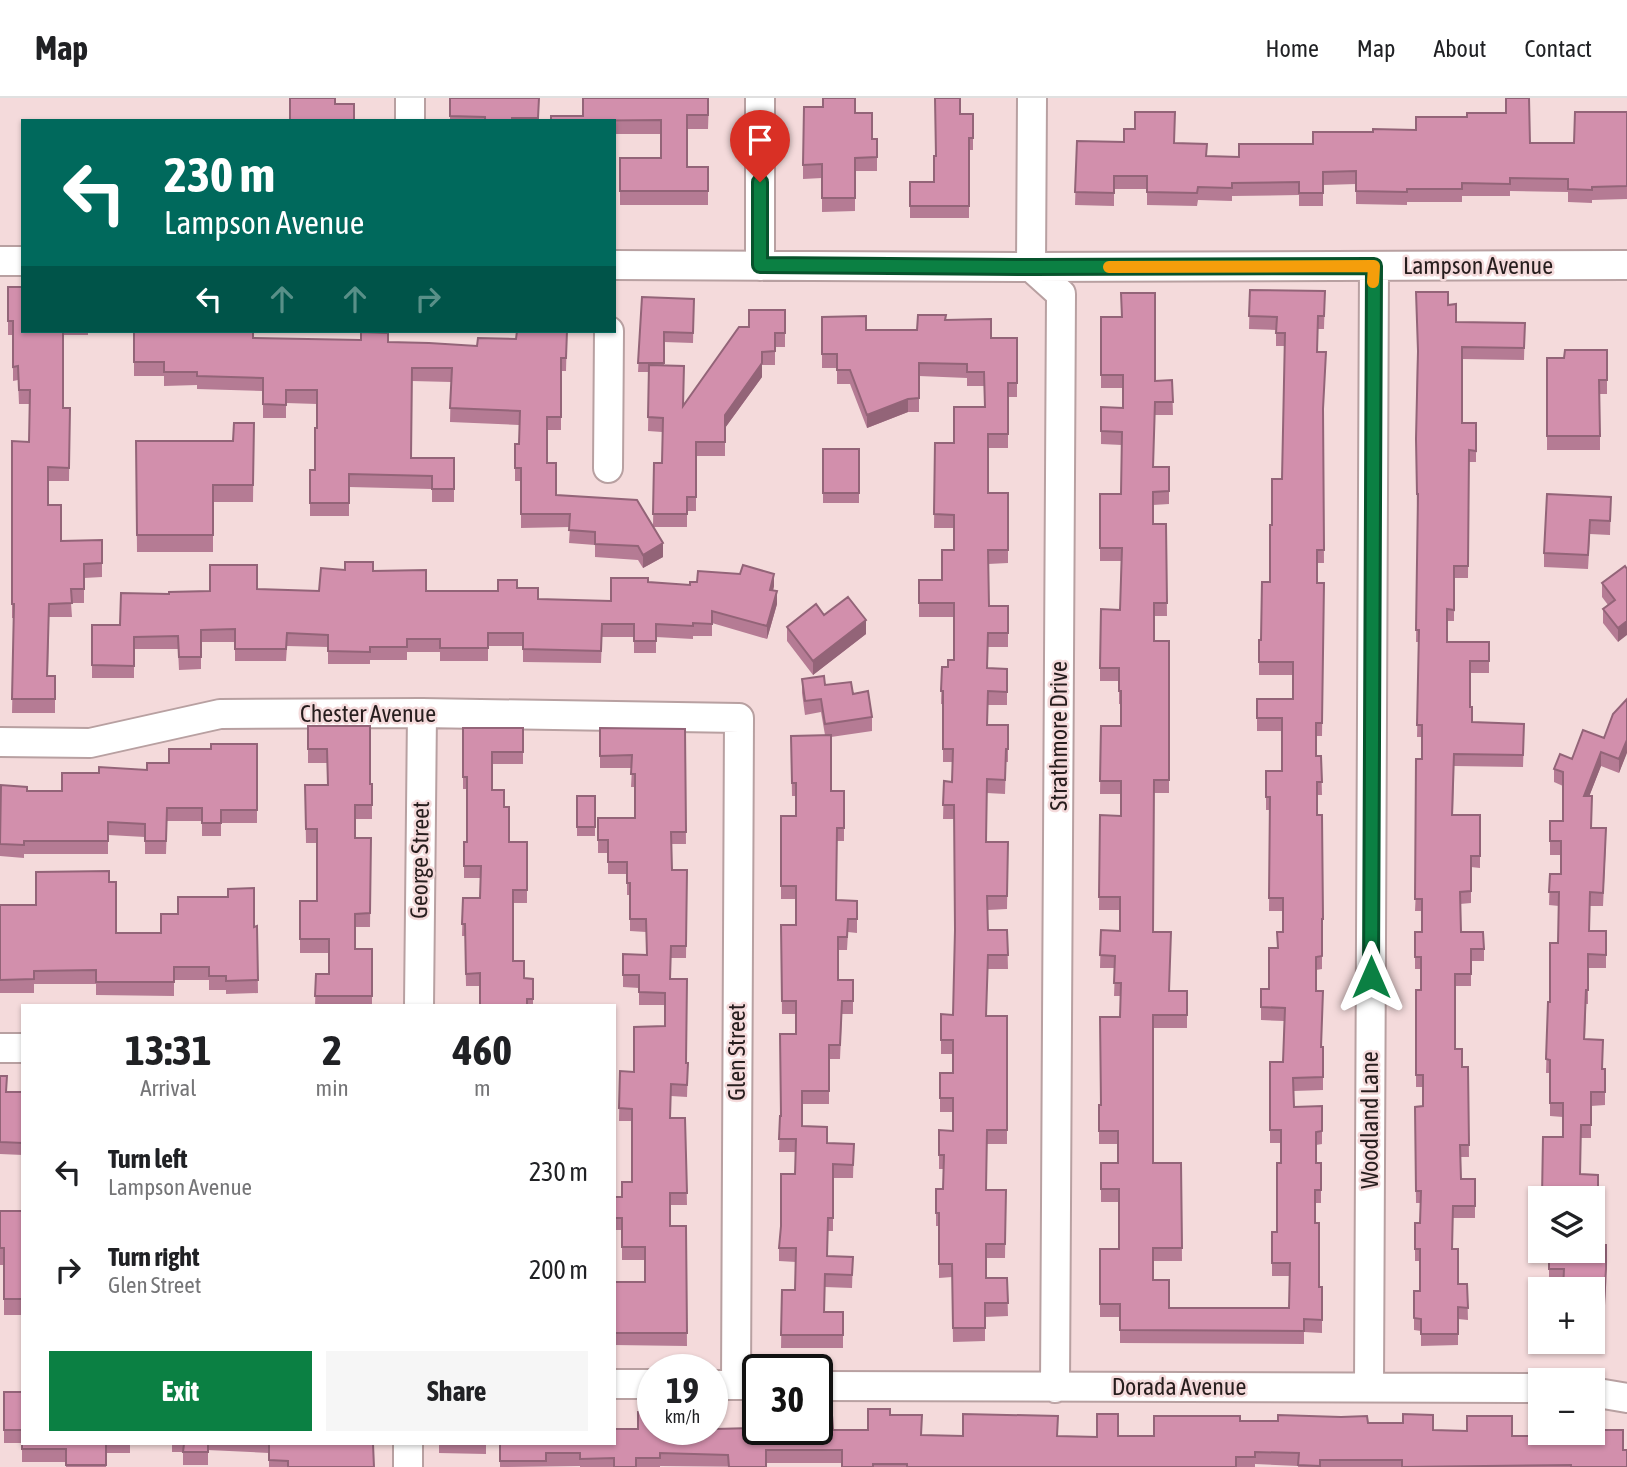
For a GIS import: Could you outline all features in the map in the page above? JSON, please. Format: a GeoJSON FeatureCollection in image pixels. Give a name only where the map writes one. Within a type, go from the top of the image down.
{"type":"FeatureCollection","features":[{"type":"Feature","properties":{"kind":"street"},"geometry":{"type":"LineString","coordinates":[[410,119],[411,98]]}},
{"type":"Feature","properties":{"kind":"street"},"geometry":{"type":"LineString","coordinates":[[760,98],[760,265]]}},
{"type":"Feature","properties":{"kind":"street"},"geometry":{"type":"LineString","coordinates":[[1031,267],[1032,98]]}},
{"type":"Feature","properties":{"kind":"street"},"geometry":{"type":"LineString","coordinates":[[0,261],[21,261]]}},
{"type":"Feature","properties":{"kind":"street","name":"Lampson Avenue"},"geometry":{"type":"LineString","coordinates":[[616,265],[1627,265]]}},
{"type":"Feature","properties":{"kind":"street","name":"Woodland Lane"},"geometry":{"type":"LineString","coordinates":[[1369,1387],[1374,266]]}},
{"type":"Feature","properties":{"kind":"street","name":"Strathmore Drive"},"geometry":{"type":"LineString","coordinates":[[1031,267],[1061,294],[1055,1388]]}},
{"type":"Feature","properties":{"kind":"street"},"geometry":{"type":"LineString","coordinates":[[608,468],[609,333]]}},
{"type":"Feature","properties":{"kind":"street","name":"Chester Avenue"},"geometry":{"type":"LineString","coordinates":[[0,742],[90,743],[220,715],[422,713],[739,718]]}},
{"type":"Feature","properties":{"kind":"street","name":"George Street"},"geometry":{"type":"LineString","coordinates":[[419,1004],[422,713]]}},
{"type":"Feature","properties":{"kind":"street","name":"Glen Street"},"geometry":{"type":"LineString","coordinates":[[735,1385],[739,718]]}},
{"type":"Feature","properties":{"kind":"street"},"geometry":{"type":"LineString","coordinates":[[0,1048],[21,1048]]}},
{"type":"Feature","properties":{"kind":"street"},"geometry":{"type":"LineString","coordinates":[[616,1384],[637,1384]]}},
{"type":"Feature","properties":{"kind":"street","name":"Dorada Avenue"},"geometry":{"type":"LineString","coordinates":[[833,1386],[1528,1388]]}},
{"type":"Feature","properties":{"kind":"street"},"geometry":{"type":"LineString","coordinates":[[1605,1394],[1627,1398]]}},
{"type":"Feature","properties":{"kind":"street"},"geometry":{"type":"LineString","coordinates":[[408,1445],[408,1467]]}},
{"type":"Feature","properties":{"kind":"building"},"geometry":{"type":"Polygon","coordinates":[[[290,98],[335,98],[335,104],[354,104],[354,119],[290,119],[290,98]]]}},
{"type":"Feature","properties":{"kind":"building"},"geometry":{"type":"Polygon","coordinates":[[[450,98],[539,98],[538,118],[485,119],[450,116],[450,98]]]}},
{"type":"Feature","properties":{"kind":"building"},"geometry":{"type":"Polygon","coordinates":[[[583,98],[708,98],[708,115],[687,115],[687,167],[708,167],[708,191],[620,191],[620,158],[661,158],[661,120],[551,119],[551,116],[583,116],[583,98]]]}},
{"type":"Feature","properties":{"kind":"building"},"geometry":{"type":"Polygon","coordinates":[[[823,98],[855,98],[855,113],[872,113],[872,139],[877,139],[877,157],[855,158],[855,198],[822,198],[822,164],[803,165],[804,107],[823,107],[823,98]]]}},
{"type":"Feature","properties":{"kind":"building"},"geometry":{"type":"Polygon","coordinates":[[[935,98],[960,98],[960,114],[973,114],[973,138],[969,138],[969,206],[910,206],[910,182],[934,182],[935,98]]]}},
{"type":"Feature","properties":{"kind":"building"},"geometry":{"type":"Polygon","coordinates":[[[1506,98],[1529,98],[1530,143],[1574,143],[1575,112],[1627,112],[1627,186],[1592,187],[1592,190],[1568,189],[1568,179],[1510,178],[1510,184],[1462,183],[1462,189],[1356,191],[1356,171],[1323,172],[1323,193],[1299,193],[1299,182],[1232,183],[1232,188],[1198,187],[1197,193],[1147,192],[1147,176],[1114,176],[1114,193],[1075,192],[1077,141],[1124,142],[1124,129],[1135,129],[1135,112],[1175,112],[1174,143],[1207,144],[1206,156],[1239,157],[1239,144],[1313,144],[1313,132],[1416,130],[1416,117],[1467,117],[1467,113],[1506,113],[1506,98]]]}},
{"type":"Feature","properties":{"kind":"building"},"geometry":{"type":"Polygon","coordinates":[[[8,287],[21,287],[21,333],[63,333],[63,408],[70,408],[69,468],[48,467],[48,505],[61,505],[61,541],[102,540],[102,563],[84,564],[84,589],[71,589],[72,603],[49,604],[47,676],[55,676],[55,699],[12,699],[12,441],[29,442],[30,390],[19,390],[18,366],[13,367],[13,321],[8,321],[8,287]]]}},
{"type":"Feature","properties":{"kind":"building"},"geometry":{"type":"Polygon","coordinates":[[[1250,290],[1325,291],[1324,316],[1318,316],[1317,352],[1326,352],[1323,409],[1324,550],[1317,550],[1317,583],[1324,583],[1322,723],[1316,723],[1316,756],[1321,756],[1322,782],[1317,782],[1317,815],[1322,815],[1323,919],[1322,956],[1316,957],[1316,991],[1323,991],[1323,1077],[1293,1078],[1294,1107],[1322,1106],[1322,1131],[1316,1132],[1316,1163],[1321,1163],[1321,1190],[1315,1190],[1315,1223],[1319,1223],[1322,1320],[1304,1319],[1304,1331],[1120,1330],[1120,1304],[1100,1304],[1100,1249],[1119,1249],[1119,1189],[1101,1189],[1101,1163],[1118,1163],[1118,1131],[1099,1131],[1099,1105],[1100,1017],[1120,1017],[1121,983],[1114,983],[1115,956],[1100,955],[1101,930],[1120,931],[1120,897],[1099,897],[1100,815],[1121,816],[1121,781],[1100,781],[1101,726],[1121,726],[1119,668],[1100,668],[1101,609],[1120,610],[1122,548],[1100,548],[1100,494],[1121,494],[1122,432],[1101,431],[1101,407],[1123,408],[1123,375],[1101,375],[1101,317],[1122,317],[1121,293],[1155,293],[1155,381],[1172,380],[1173,402],[1155,402],[1153,467],[1169,467],[1169,491],[1153,492],[1153,524],[1166,524],[1167,603],[1154,603],[1154,641],[1169,641],[1169,780],[1154,780],[1153,932],[1171,932],[1169,991],[1187,991],[1187,1015],[1153,1015],[1153,1163],[1181,1163],[1182,1248],[1153,1248],[1153,1280],[1169,1280],[1169,1308],[1289,1308],[1290,1263],[1272,1263],[1272,1232],[1277,1232],[1277,1163],[1281,1163],[1281,1130],[1270,1130],[1270,1062],[1283,1062],[1285,1008],[1261,1007],[1261,989],[1269,989],[1269,948],[1278,948],[1277,932],[1283,932],[1283,898],[1269,898],[1270,797],[1266,797],[1266,771],[1282,771],[1282,718],[1257,718],[1257,699],[1293,699],[1293,662],[1259,662],[1262,582],[1270,582],[1272,479],[1282,479],[1285,333],[1276,333],[1277,317],[1249,316],[1250,290]]]}},
{"type":"Feature","properties":{"kind":"building"},"geometry":{"type":"Polygon","coordinates":[[[1416,292],[1448,292],[1448,305],[1456,304],[1456,322],[1525,323],[1524,348],[1462,347],[1462,423],[1476,423],[1476,451],[1469,450],[1468,566],[1454,566],[1454,610],[1447,609],[1447,642],[1489,642],[1489,661],[1470,661],[1472,722],[1524,724],[1523,755],[1454,754],[1452,815],[1480,815],[1480,856],[1471,856],[1471,891],[1460,892],[1461,932],[1483,932],[1484,949],[1471,949],[1471,974],[1455,974],[1455,1049],[1462,1049],[1462,1067],[1468,1067],[1469,1145],[1460,1145],[1461,1179],[1475,1179],[1475,1206],[1453,1206],[1452,1249],[1458,1249],[1458,1284],[1467,1284],[1468,1308],[1458,1307],[1458,1334],[1421,1334],[1421,1319],[1414,1318],[1414,1291],[1420,1291],[1420,1249],[1415,1249],[1415,1223],[1420,1223],[1421,1191],[1416,1191],[1415,1107],[1423,1106],[1423,1075],[1416,1075],[1416,990],[1421,990],[1421,957],[1415,957],[1415,932],[1422,932],[1422,899],[1415,899],[1416,759],[1422,759],[1422,725],[1417,725],[1419,630],[1416,630],[1416,292]]]}},
{"type":"Feature","properties":{"kind":"building"},"geometry":{"type":"Polygon","coordinates":[[[642,297],[694,299],[693,333],[664,332],[664,363],[638,363],[642,297]]]}},
{"type":"Feature","properties":{"kind":"building"},"geometry":{"type":"Polygon","coordinates":[[[749,310],[785,310],[785,333],[775,333],[775,351],[762,352],[762,363],[725,415],[725,442],[696,442],[696,497],[687,497],[687,514],[653,514],[654,463],[662,463],[663,418],[648,417],[649,365],[684,366],[683,406],[739,327],[749,327],[749,310]]]}},
{"type":"Feature","properties":{"kind":"building"},"geometry":{"type":"Polygon","coordinates":[[[918,315],[946,315],[945,320],[991,319],[991,338],[1017,338],[1017,383],[1008,383],[1008,434],[988,434],[988,493],[1008,493],[1008,550],[988,550],[989,606],[1008,606],[1008,633],[988,633],[987,668],[1007,669],[1007,692],[988,691],[987,725],[1008,725],[1008,749],[1005,780],[987,779],[986,842],[1008,842],[1007,896],[987,896],[988,930],[1007,930],[1008,955],[988,955],[986,1016],[1007,1016],[1007,1130],[987,1130],[986,1190],[1006,1190],[1005,1244],[986,1244],[986,1278],[1007,1278],[1008,1303],[985,1303],[985,1328],[953,1328],[952,1264],[939,1264],[936,1189],[943,1189],[944,1155],[939,1155],[939,1130],[953,1131],[953,1098],[940,1098],[940,1073],[953,1073],[953,1040],[941,1040],[941,1014],[953,1015],[955,930],[954,805],[943,805],[944,781],[952,782],[953,749],[943,749],[941,691],[942,667],[948,667],[948,660],[954,660],[954,603],[919,603],[919,580],[942,580],[942,550],[954,550],[954,515],[934,514],[935,443],[954,443],[954,407],[985,407],[984,372],[967,372],[967,364],[919,363],[919,398],[908,399],[867,415],[850,370],[837,370],[837,354],[822,354],[822,317],[866,316],[866,330],[917,330],[918,315]]]}},
{"type":"Feature","properties":{"kind":"building"},"geometry":{"type":"Polygon","coordinates":[[[134,333],[253,333],[253,338],[361,340],[361,333],[388,333],[388,342],[477,346],[478,338],[516,339],[517,333],[567,333],[566,358],[561,358],[561,417],[547,417],[547,463],[556,463],[556,495],[637,500],[663,543],[643,555],[638,546],[595,544],[595,532],[569,530],[570,514],[521,514],[521,468],[515,468],[520,411],[450,408],[452,368],[412,368],[411,458],[454,458],[454,489],[432,489],[432,476],[349,474],[349,503],[310,503],[310,470],[315,470],[317,390],[286,390],[286,405],[263,404],[263,378],[164,372],[164,362],[134,362],[134,333]]]}},
{"type":"Feature","properties":{"kind":"building"},"geometry":{"type":"Polygon","coordinates":[[[1565,350],[1607,350],[1607,380],[1599,380],[1600,436],[1547,436],[1547,358],[1564,358],[1565,350]]]}},
{"type":"Feature","properties":{"kind":"building"},"geometry":{"type":"Polygon","coordinates":[[[234,423],[254,423],[253,485],[213,485],[213,535],[137,535],[136,441],[233,441],[234,423]]]}},
{"type":"Feature","properties":{"kind":"building"},"geometry":{"type":"Polygon","coordinates":[[[823,449],[859,449],[859,493],[823,493],[823,449]]]}},
{"type":"Feature","properties":{"kind":"building"},"geometry":{"type":"Polygon","coordinates":[[[1547,494],[1611,497],[1610,521],[1590,520],[1588,555],[1544,553],[1547,494]]]}},
{"type":"Feature","properties":{"kind":"building"},"geometry":{"type":"Polygon","coordinates":[[[345,562],[373,562],[373,571],[426,570],[426,591],[498,591],[498,580],[517,580],[517,588],[538,588],[538,599],[611,601],[611,578],[648,578],[648,582],[690,585],[690,582],[697,582],[698,571],[740,574],[743,565],[774,574],[770,590],[777,591],[767,626],[712,611],[712,624],[656,624],[656,641],[634,641],[634,624],[602,624],[601,651],[523,649],[523,633],[488,633],[488,648],[440,648],[440,639],[407,639],[407,647],[370,647],[370,652],[328,651],[328,635],[287,633],[286,649],[235,649],[235,629],[201,630],[201,657],[179,657],[178,636],[134,637],[134,666],[92,665],[92,625],[120,625],[121,593],[210,591],[210,565],[257,565],[257,589],[319,591],[321,568],[345,570],[345,562]]]}},
{"type":"Feature","properties":{"kind":"building"},"geometry":{"type":"Polygon","coordinates":[[[1625,566],[1627,621],[1618,628],[1603,609],[1615,600],[1602,583],[1625,566]]]}},
{"type":"Feature","properties":{"kind":"building"},"geometry":{"type":"Polygon","coordinates":[[[848,597],[866,620],[813,661],[787,627],[816,604],[824,615],[848,597]]]}},
{"type":"Feature","properties":{"kind":"building"},"geometry":{"type":"Polygon","coordinates":[[[824,676],[825,685],[851,682],[853,694],[868,691],[872,717],[825,724],[821,699],[805,701],[802,679],[824,676]]]}},
{"type":"Feature","properties":{"kind":"building"},"geometry":{"type":"Polygon","coordinates":[[[1627,699],[1627,740],[1619,759],[1601,752],[1584,796],[1592,796],[1591,828],[1606,828],[1603,893],[1590,892],[1589,931],[1606,931],[1606,955],[1588,954],[1584,1039],[1603,1040],[1602,1069],[1605,1069],[1605,1092],[1591,1092],[1591,1125],[1581,1125],[1580,1174],[1598,1175],[1598,1186],[1542,1186],[1543,1137],[1563,1137],[1563,1103],[1550,1103],[1550,1060],[1546,1059],[1550,943],[1558,943],[1559,892],[1549,892],[1550,874],[1561,874],[1561,841],[1550,841],[1550,821],[1563,821],[1563,772],[1554,769],[1560,754],[1572,759],[1583,730],[1604,738],[1613,714],[1627,699]]]}},
{"type":"Feature","properties":{"kind":"building"},"geometry":{"type":"Polygon","coordinates":[[[308,726],[370,726],[372,805],[355,805],[355,838],[371,838],[370,913],[355,914],[355,949],[372,949],[372,996],[315,996],[316,974],[329,974],[329,939],[300,939],[300,901],[317,901],[317,829],[306,829],[305,785],[328,785],[327,749],[308,749],[308,726]]]}},
{"type":"Feature","properties":{"kind":"building"},"geometry":{"type":"Polygon","coordinates":[[[463,728],[523,728],[523,752],[492,752],[492,790],[504,790],[504,807],[509,807],[509,842],[527,842],[527,890],[513,890],[513,961],[524,961],[524,978],[533,979],[533,999],[527,999],[527,1004],[480,1004],[480,973],[466,974],[463,898],[480,898],[481,866],[464,866],[464,842],[467,842],[467,777],[463,777],[463,728]]]}},
{"type":"Feature","properties":{"kind":"building"},"geometry":{"type":"Polygon","coordinates":[[[600,728],[685,729],[686,832],[671,832],[672,870],[687,870],[686,946],[671,946],[670,979],[687,979],[688,1063],[687,1085],[671,1084],[670,1118],[685,1118],[687,1193],[670,1193],[670,1226],[686,1226],[687,1333],[616,1333],[616,1282],[645,1282],[645,1247],[622,1247],[622,1218],[616,1218],[616,1197],[622,1197],[622,1182],[632,1182],[632,1109],[619,1108],[620,1071],[634,1072],[634,1027],[665,1026],[665,993],[639,992],[639,975],[623,975],[623,954],[647,955],[646,919],[630,919],[627,862],[608,862],[608,840],[598,840],[598,818],[635,818],[635,774],[631,774],[632,755],[600,756],[600,728]]]}},
{"type":"Feature","properties":{"kind":"building"},"geometry":{"type":"Polygon","coordinates":[[[831,735],[831,791],[844,791],[844,828],[837,828],[836,900],[857,901],[857,919],[848,919],[847,937],[838,937],[838,980],[853,980],[853,1001],[842,1001],[840,1045],[829,1045],[829,1091],[802,1091],[802,1126],[827,1127],[827,1143],[854,1144],[853,1165],[833,1164],[833,1218],[828,1218],[827,1256],[853,1257],[852,1275],[825,1274],[824,1312],[843,1312],[843,1335],[781,1335],[782,1290],[795,1290],[796,1248],[779,1248],[781,1174],[795,1174],[796,1139],[779,1139],[780,1034],[796,1034],[796,1001],[782,1001],[781,925],[796,925],[796,886],[781,886],[781,816],[796,816],[791,736],[831,735]]]}},
{"type":"Feature","properties":{"kind":"building"},"geometry":{"type":"Polygon","coordinates":[[[211,744],[257,744],[257,810],[221,810],[221,823],[202,823],[202,808],[167,808],[166,841],[145,841],[145,824],[108,822],[108,841],[24,841],[24,845],[0,844],[1,785],[27,787],[27,791],[62,791],[62,773],[99,773],[99,767],[147,770],[147,763],[169,763],[169,749],[211,749],[211,744]]]}},
{"type":"Feature","properties":{"kind":"building"},"geometry":{"type":"Polygon","coordinates":[[[577,796],[595,796],[595,827],[577,827],[577,796]]]}},
{"type":"Feature","properties":{"kind":"building"},"geometry":{"type":"Polygon","coordinates":[[[109,871],[109,882],[116,882],[116,933],[161,933],[161,914],[178,914],[178,897],[228,897],[228,889],[254,888],[258,980],[226,981],[226,976],[209,976],[209,967],[174,967],[174,982],[96,982],[96,970],[34,971],[34,979],[0,980],[0,905],[36,905],[36,872],[109,871]]]}},
{"type":"Feature","properties":{"kind":"building"},"geometry":{"type":"Polygon","coordinates":[[[0,1076],[7,1076],[6,1092],[21,1092],[21,1143],[0,1142],[0,1076]]]}},
{"type":"Feature","properties":{"kind":"building"},"geometry":{"type":"Polygon","coordinates":[[[0,1211],[21,1211],[21,1299],[4,1299],[4,1248],[0,1248],[0,1211]]]}},
{"type":"Feature","properties":{"kind":"building"},"geometry":{"type":"Polygon","coordinates":[[[1606,1245],[1605,1287],[1605,1277],[1564,1277],[1564,1269],[1549,1269],[1549,1263],[1605,1263],[1606,1245]]]}},
{"type":"Feature","properties":{"kind":"building"},"geometry":{"type":"Polygon","coordinates":[[[4,1392],[21,1392],[21,1430],[4,1430],[4,1392]]]}},
{"type":"Feature","properties":{"kind":"building"},"geometry":{"type":"Polygon","coordinates":[[[868,1409],[890,1409],[890,1415],[922,1415],[921,1435],[963,1436],[963,1414],[1058,1416],[1057,1436],[1097,1437],[1097,1414],[1118,1414],[1118,1436],[1154,1436],[1154,1416],[1240,1416],[1240,1421],[1278,1421],[1278,1415],[1367,1416],[1368,1423],[1403,1423],[1403,1414],[1433,1415],[1433,1430],[1467,1431],[1467,1416],[1512,1416],[1512,1436],[1528,1436],[1528,1445],[1605,1445],[1605,1430],[1623,1430],[1623,1450],[1627,1450],[1627,1467],[1402,1467],[1402,1460],[1320,1460],[1320,1466],[1298,1465],[1299,1453],[1255,1452],[1255,1457],[1236,1457],[1236,1467],[907,1467],[907,1464],[873,1464],[873,1467],[842,1467],[842,1450],[766,1450],[766,1467],[729,1467],[728,1455],[660,1453],[660,1458],[636,1458],[636,1467],[614,1467],[614,1458],[580,1459],[580,1453],[546,1453],[546,1461],[500,1461],[500,1445],[616,1445],[616,1429],[637,1429],[637,1445],[728,1445],[728,1429],[742,1428],[742,1445],[833,1445],[833,1430],[868,1430],[868,1409]]]}},
{"type":"Feature","properties":{"kind":"building"},"geometry":{"type":"Polygon","coordinates":[[[22,1445],[106,1445],[106,1465],[66,1465],[66,1449],[22,1449],[22,1445]]]}},
{"type":"Feature","properties":{"kind":"building"},"geometry":{"type":"Polygon","coordinates":[[[184,1445],[208,1445],[208,1452],[183,1452],[184,1445]]]}},
{"type":"Feature","properties":{"kind":"building"},"geometry":{"type":"Polygon","coordinates":[[[269,1445],[373,1445],[374,1467],[288,1467],[288,1461],[269,1460],[269,1445]]]}},
{"type":"Feature","properties":{"kind":"slow traffic"},"geometry":{"type":"LineString","coordinates":[[1109,267],[1374,266],[1373,282]]}},
{"type":"Feature","properties":{"kind":"route"},"geometry":{"type":"LineString","coordinates":[[760,182],[760,265],[1374,266],[1371,977]]}}]}
